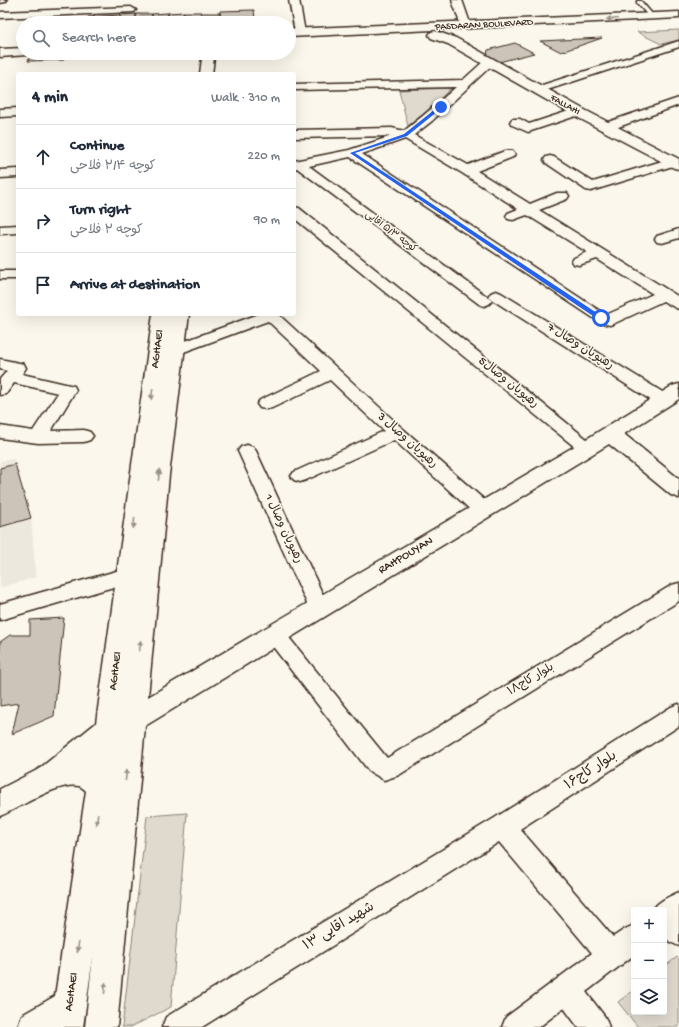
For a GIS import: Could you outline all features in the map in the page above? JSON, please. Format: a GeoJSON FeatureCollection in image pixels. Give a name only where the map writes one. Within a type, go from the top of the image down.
{"type":"FeatureCollection","features":[{"type":"Feature","properties":{"kind":"main road","name":"PASDARAN BOULEVARD"},"geometry":{"type":"LineString","coordinates":[[296,42],[434,35],[465,30],[679,15]]}},
{"type":"Feature","properties":{"kind":"main road"},"geometry":{"type":"LineString","coordinates":[[629,18],[638,27]]}},
{"type":"Feature","properties":{"kind":"main road","name":"PASDARAN BOULEVARD"},"geometry":{"type":"LineString","coordinates":[[296,33],[679,25]]}},
{"type":"Feature","properties":{"kind":"main road"},"geometry":{"type":"LineString","coordinates":[[452,42],[455,37],[465,30]]}},
{"type":"Feature","properties":{"kind":"main road","name":"FALLAHI"},"geometry":{"type":"LineString","coordinates":[[434,35],[452,42],[578,112],[676,163]]}},
{"type":"Feature","properties":{"kind":"main road"},"geometry":{"type":"LineString","coordinates":[[0,44],[16,43]]}},
{"type":"Feature","properties":{"kind":"main road"},"geometry":{"type":"LineString","coordinates":[[0,53],[16,52]]}},
{"type":"Feature","properties":{"kind":"main road"},"geometry":{"type":"LineString","coordinates":[[196,72],[200,60]]}},
{"type":"Feature","properties":{"kind":"main road"},"geometry":{"type":"LineString","coordinates":[[206,72],[208,60]]}},
{"type":"Feature","properties":{"kind":"main road","name":"AGHAEI"},"geometry":{"type":"LineString","coordinates":[[68,1016],[102,787],[121,724],[156,430],[162,316]]}},
{"type":"Feature","properties":{"kind":"main road","name":"AGHAEI"},"geometry":{"type":"LineString","coordinates":[[101,1027],[121,724],[127,576],[156,430],[175,350],[180,316]]}},
{"type":"Feature","properties":{"kind":"main road","name":"RAHPOUYAN"},"geometry":{"type":"LineString","coordinates":[[49,778],[121,724],[587,448],[671,395]]}},
{"type":"Feature","properties":{"kind":"main road"},"geometry":{"type":"LineString","coordinates":[[609,434],[679,490]]}},
{"type":"Feature","properties":{"kind":"main road"},"geometry":{"type":"LineString","coordinates":[[0,803],[49,778],[71,773],[87,774],[102,787]]}},
{"type":"Feature","properties":{"kind":"main road"},"geometry":{"type":"LineString","coordinates":[[34,1027],[68,1016]]}},
{"type":"Feature","properties":{"kind":"street"},"geometry":{"type":"LineString","coordinates":[[0,6],[1,0]]}},
{"type":"Feature","properties":{"kind":"street"},"geometry":{"type":"LineString","coordinates":[[294,0],[294,16]]}},
{"type":"Feature","properties":{"kind":"street"},"geometry":{"type":"LineString","coordinates":[[457,0],[465,30]]}},
{"type":"Feature","properties":{"kind":"street"},"geometry":{"type":"LineString","coordinates":[[0,15],[131,10]]}},
{"type":"Feature","properties":{"kind":"street"},"geometry":{"type":"LineString","coordinates":[[538,90],[679,44]]}},
{"type":"Feature","properties":{"kind":"street"},"geometry":{"type":"LineString","coordinates":[[297,164],[352,153],[406,135],[432,115],[489,62]]}},
{"type":"Feature","properties":{"kind":"street"},"geometry":{"type":"LineString","coordinates":[[296,86],[465,83]]}},
{"type":"Feature","properties":{"kind":"street"},"geometry":{"type":"LineString","coordinates":[[606,127],[679,101]]}},
{"type":"Feature","properties":{"kind":"street"},"geometry":{"type":"LineString","coordinates":[[0,113],[16,112]]}},
{"type":"Feature","properties":{"kind":"street"},"geometry":{"type":"LineString","coordinates":[[516,122],[528,128],[578,112]]}},
{"type":"Feature","properties":{"kind":"street"},"geometry":{"type":"LineString","coordinates":[[296,134],[392,132],[406,135],[470,172],[679,304]]}},
{"type":"Feature","properties":{"kind":"street"},"geometry":{"type":"LineString","coordinates":[[352,153],[601,318],[610,320],[663,295]]}},
{"type":"Feature","properties":{"kind":"street"},"geometry":{"type":"LineString","coordinates":[[456,180],[509,154]]}},
{"type":"Feature","properties":{"kind":"street"},"geometry":{"type":"LineString","coordinates":[[550,160],[591,187],[676,163]]}},
{"type":"Feature","properties":{"kind":"street","name":"کوچه ۵/۳ آقایی"},"geometry":{"type":"LineString","coordinates":[[297,164],[490,298]]}},
{"type":"Feature","properties":{"kind":"street"},"geometry":{"type":"LineString","coordinates":[[0,174],[16,173]]}},
{"type":"Feature","properties":{"kind":"street"},"geometry":{"type":"LineString","coordinates":[[513,216],[562,196]]}},
{"type":"Feature","properties":{"kind":"street","name":"رهپویان وصال5"},"geometry":{"type":"LineString","coordinates":[[296,212],[587,448]]}},
{"type":"Feature","properties":{"kind":"street"},"geometry":{"type":"LineString","coordinates":[[0,230],[16,229]]}},
{"type":"Feature","properties":{"kind":"street"},"geometry":{"type":"LineString","coordinates":[[662,239],[679,233]]}},
{"type":"Feature","properties":{"kind":"street"},"geometry":{"type":"LineString","coordinates":[[579,261],[609,243]]}},
{"type":"Feature","properties":{"kind":"street"},"geometry":{"type":"LineString","coordinates":[[0,275],[16,275]]}},
{"type":"Feature","properties":{"kind":"street","name":"7 رهپویان وصال"},"geometry":{"type":"LineString","coordinates":[[490,298],[671,395]]}},
{"type":"Feature","properties":{"kind":"street"},"geometry":{"type":"LineString","coordinates":[[175,350],[267,316]]}},
{"type":"Feature","properties":{"kind":"street","name":"3 رهپویان وصال"},"geometry":{"type":"LineString","coordinates":[[271,316],[396,432],[482,509]]}},
{"type":"Feature","properties":{"kind":"street"},"geometry":{"type":"LineString","coordinates":[[266,404],[332,372]]}},
{"type":"Feature","properties":{"kind":"street"},"geometry":{"type":"LineString","coordinates":[[3,377],[68,390],[38,437]]}},
{"type":"Feature","properties":{"kind":"street"},"geometry":{"type":"LineString","coordinates":[[0,432],[38,437],[84,436]]}},
{"type":"Feature","properties":{"kind":"street"},"geometry":{"type":"LineString","coordinates":[[300,476],[396,432]]}},
{"type":"Feature","properties":{"kind":"street","name":"1 رهپویان وصال"},"geometry":{"type":"LineString","coordinates":[[247,451],[319,608]]}},
{"type":"Feature","properties":{"kind":"street"},"geometry":{"type":"LineString","coordinates":[[0,612],[127,576]]}},
{"type":"Feature","properties":{"kind":"street","name":"بلوار کاج۱۸"},"geometry":{"type":"LineString","coordinates":[[275,634],[377,764],[384,769],[391,768],[496,702],[679,591]]}},
{"type":"Feature","properties":{"kind":"street","name":"بلوار کاج۱۶"},"geometry":{"type":"LineString","coordinates":[[502,827],[679,714]]}},
{"type":"Feature","properties":{"kind":"street"},"geometry":{"type":"LineString","coordinates":[[502,827],[611,955]]}},
{"type":"Feature","properties":{"kind":"street","name":"شهید اقایی ۱۳"},"geometry":{"type":"LineString","coordinates":[[176,1027],[502,827]]}},
{"type":"Feature","properties":{"kind":"street"},"geometry":{"type":"LineString","coordinates":[[667,914],[679,905]]}},
{"type":"Feature","properties":{"kind":"street"},"geometry":{"type":"LineString","coordinates":[[667,919],[679,933]]}},
{"type":"Feature","properties":{"kind":"street"},"geometry":{"type":"LineString","coordinates":[[516,1027],[631,940]]}},
{"type":"Feature","properties":{"kind":"street"},"geometry":{"type":"LineString","coordinates":[[567,990],[595,1027]]}},
{"type":"Feature","properties":{"kind":"lane"},"geometry":{"type":"LineString","coordinates":[[639,2],[652,17]]}},
{"type":"Feature","properties":{"kind":"shaded area"},"geometry":{"type":"Polygon","coordinates":[[[679,30],[679,40],[661,44],[637,32],[679,30]]]}},
{"type":"Feature","properties":{"kind":"shaded area"},"geometry":{"type":"Polygon","coordinates":[[[451,88],[426,112],[408,126],[399,90],[451,88]]]}},
{"type":"Feature","properties":{"kind":"shaded area"},"geometry":{"type":"Polygon","coordinates":[[[14,459],[31,518],[36,577],[0,588],[0,461],[14,459]]]}},
{"type":"Feature","properties":{"kind":"shaded area"},"geometry":{"type":"Polygon","coordinates":[[[187,813],[171,1007],[131,1027],[122,1027],[147,816],[187,813]]]}},
{"type":"Feature","properties":{"kind":"shaded area"},"geometry":{"type":"Polygon","coordinates":[[[677,957],[679,959],[679,1027],[638,1027],[618,1002],[631,992],[631,1015],[667,1015],[667,965],[677,957]]]}},
{"type":"Feature","properties":{"kind":"building"},"geometry":{"type":"Polygon","coordinates":[[[254,10],[255,16],[220,16],[220,11],[254,10]]]}},
{"type":"Feature","properties":{"kind":"building"},"geometry":{"type":"Polygon","coordinates":[[[184,12],[201,12],[201,16],[184,16],[184,12]]]}},
{"type":"Feature","properties":{"kind":"building"},"geometry":{"type":"Polygon","coordinates":[[[184,12],[184,16],[168,16],[168,13],[184,12]]]}},
{"type":"Feature","properties":{"kind":"building"},"geometry":{"type":"Polygon","coordinates":[[[168,13],[168,16],[152,16],[152,14],[168,13]]]}},
{"type":"Feature","properties":{"kind":"building"},"geometry":{"type":"Polygon","coordinates":[[[201,13],[220,13],[220,16],[201,16],[201,13]]]}},
{"type":"Feature","properties":{"kind":"building"},"geometry":{"type":"Polygon","coordinates":[[[136,14],[136,16],[120,16],[136,14]]]}},
{"type":"Feature","properties":{"kind":"building"},"geometry":{"type":"Polygon","coordinates":[[[136,14],[152,14],[152,16],[136,16],[136,14]]]}},
{"type":"Feature","properties":{"kind":"building"},"geometry":{"type":"Polygon","coordinates":[[[602,38],[561,52],[540,41],[602,38]]]}},
{"type":"Feature","properties":{"kind":"building"},"geometry":{"type":"Polygon","coordinates":[[[515,43],[534,53],[499,62],[487,55],[488,50],[515,43]]]}},
{"type":"Feature","properties":{"kind":"building"},"geometry":{"type":"Polygon","coordinates":[[[28,60],[64,60],[28,61],[28,60]]]}},
{"type":"Feature","properties":{"kind":"building"},"geometry":{"type":"Polygon","coordinates":[[[15,464],[31,518],[0,527],[0,468],[15,464]]]}},
{"type":"Feature","properties":{"kind":"building"},"geometry":{"type":"Polygon","coordinates":[[[64,618],[54,716],[12,734],[19,703],[0,706],[0,642],[10,635],[30,635],[30,620],[64,618]]]}},
{"type":"Feature","properties":{"kind":"route"},"geometry":{"type":"LineString","coordinates":[[441,107],[406,135],[352,153],[601,318]]}}]}
